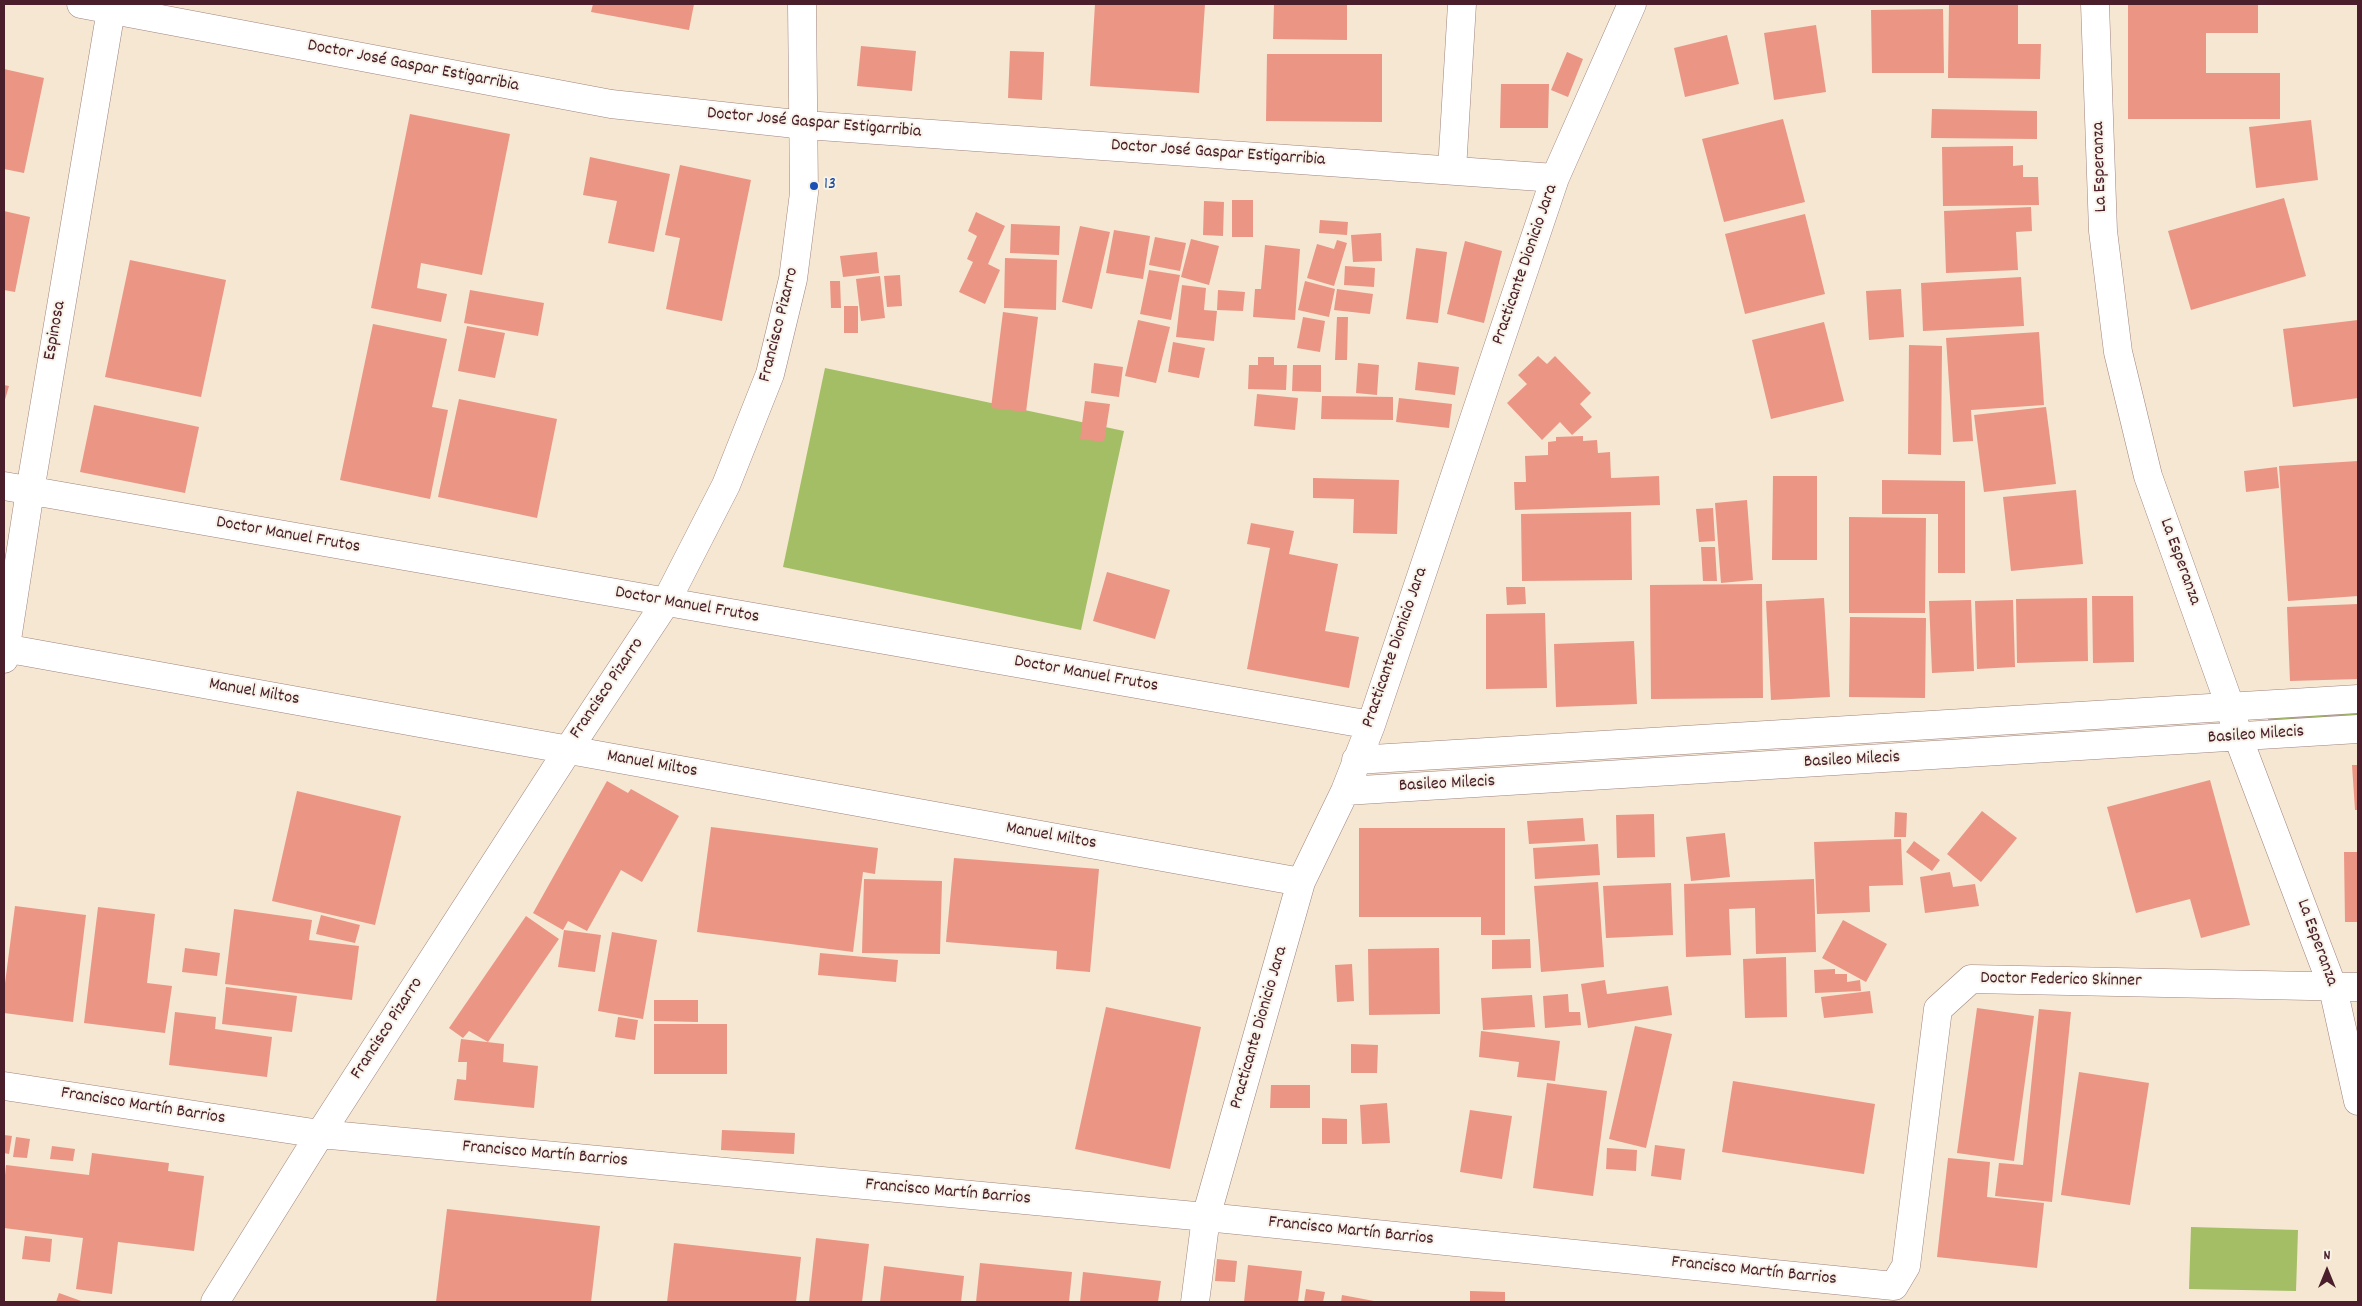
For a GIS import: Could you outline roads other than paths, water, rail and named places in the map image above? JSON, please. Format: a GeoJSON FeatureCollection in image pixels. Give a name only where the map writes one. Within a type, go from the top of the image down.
{"type":"FeatureCollection","features":[{"type":"Feature","properties":{"kind":"street","name":"Doctor José Gaspar Estigarribia"},"geometry":{"type":"LineString","coordinates":[[81,4],[111,6],[611,104],[805,125],[1555,178]]}},
{"type":"Feature","properties":{"kind":"street","name":"Francisco Pizarro"},"geometry":{"type":"LineString","coordinates":[[215,1302],[320,1134],[666,602],[726,486],[770,374],[793,279],[804,193],[805,125],[802,4]]}},
{"type":"Feature","properties":{"kind":"street"},"geometry":{"type":"LineString","coordinates":[[1452,170],[1462,4]]}},
{"type":"Feature","properties":{"kind":"street","name":"Practicante Dionicio Jara"},"geometry":{"type":"LineString","coordinates":[[1195,1302],[1206,1217],[1301,882],[1345,791],[1371,725],[1555,178],[1632,4]]}},
{"type":"Feature","properties":{"kind":"street","name":"La Esperanza"},"geometry":{"type":"LineString","coordinates":[[2095,4],[2103,232],[2118,352],[2148,476],[2230,706],[2238,738],[2346,987],[2358,1101]]}},
{"type":"Feature","properties":{"kind":"street","name":"Espinosa"},"geometry":{"type":"LineString","coordinates":[[4,652],[17,488],[111,6]]}},
{"type":"Feature","properties":{"kind":"street","name":"Doctor Manuel Frutos"},"geometry":{"type":"LineString","coordinates":[[17,488],[1371,725]]}},
{"type":"Feature","properties":{"kind":"street","name":"Manuel Miltos"},"geometry":{"type":"LineString","coordinates":[[4,652],[568,750],[1301,882]]}},
{"type":"Feature","properties":{"kind":"street"},"geometry":{"type":"LineString","coordinates":[[1356,760],[2230,706],[2358,700]]}},
{"type":"Feature","properties":{"kind":"street","name":"Basileo Milecis"},"geometry":{"type":"LineString","coordinates":[[1345,791],[2238,738],[2358,729]]}},
{"type":"Feature","properties":{"kind":"street","name":"Doctor Federico Skinner"},"geometry":{"type":"LineString","coordinates":[[1899,1294],[1906,1266],[1938,1008],[1971,979],[2346,987]]}},
{"type":"Feature","properties":{"kind":"street","name":"Francisco Martín Barrios"},"geometry":{"type":"LineString","coordinates":[[4,1086],[320,1134],[1206,1217],[1899,1294]]}},
{"type":"Feature","properties":{"kind":"place","name":"13"},"geometry":{"type":"Point","coordinates":[814,186]}}]}
